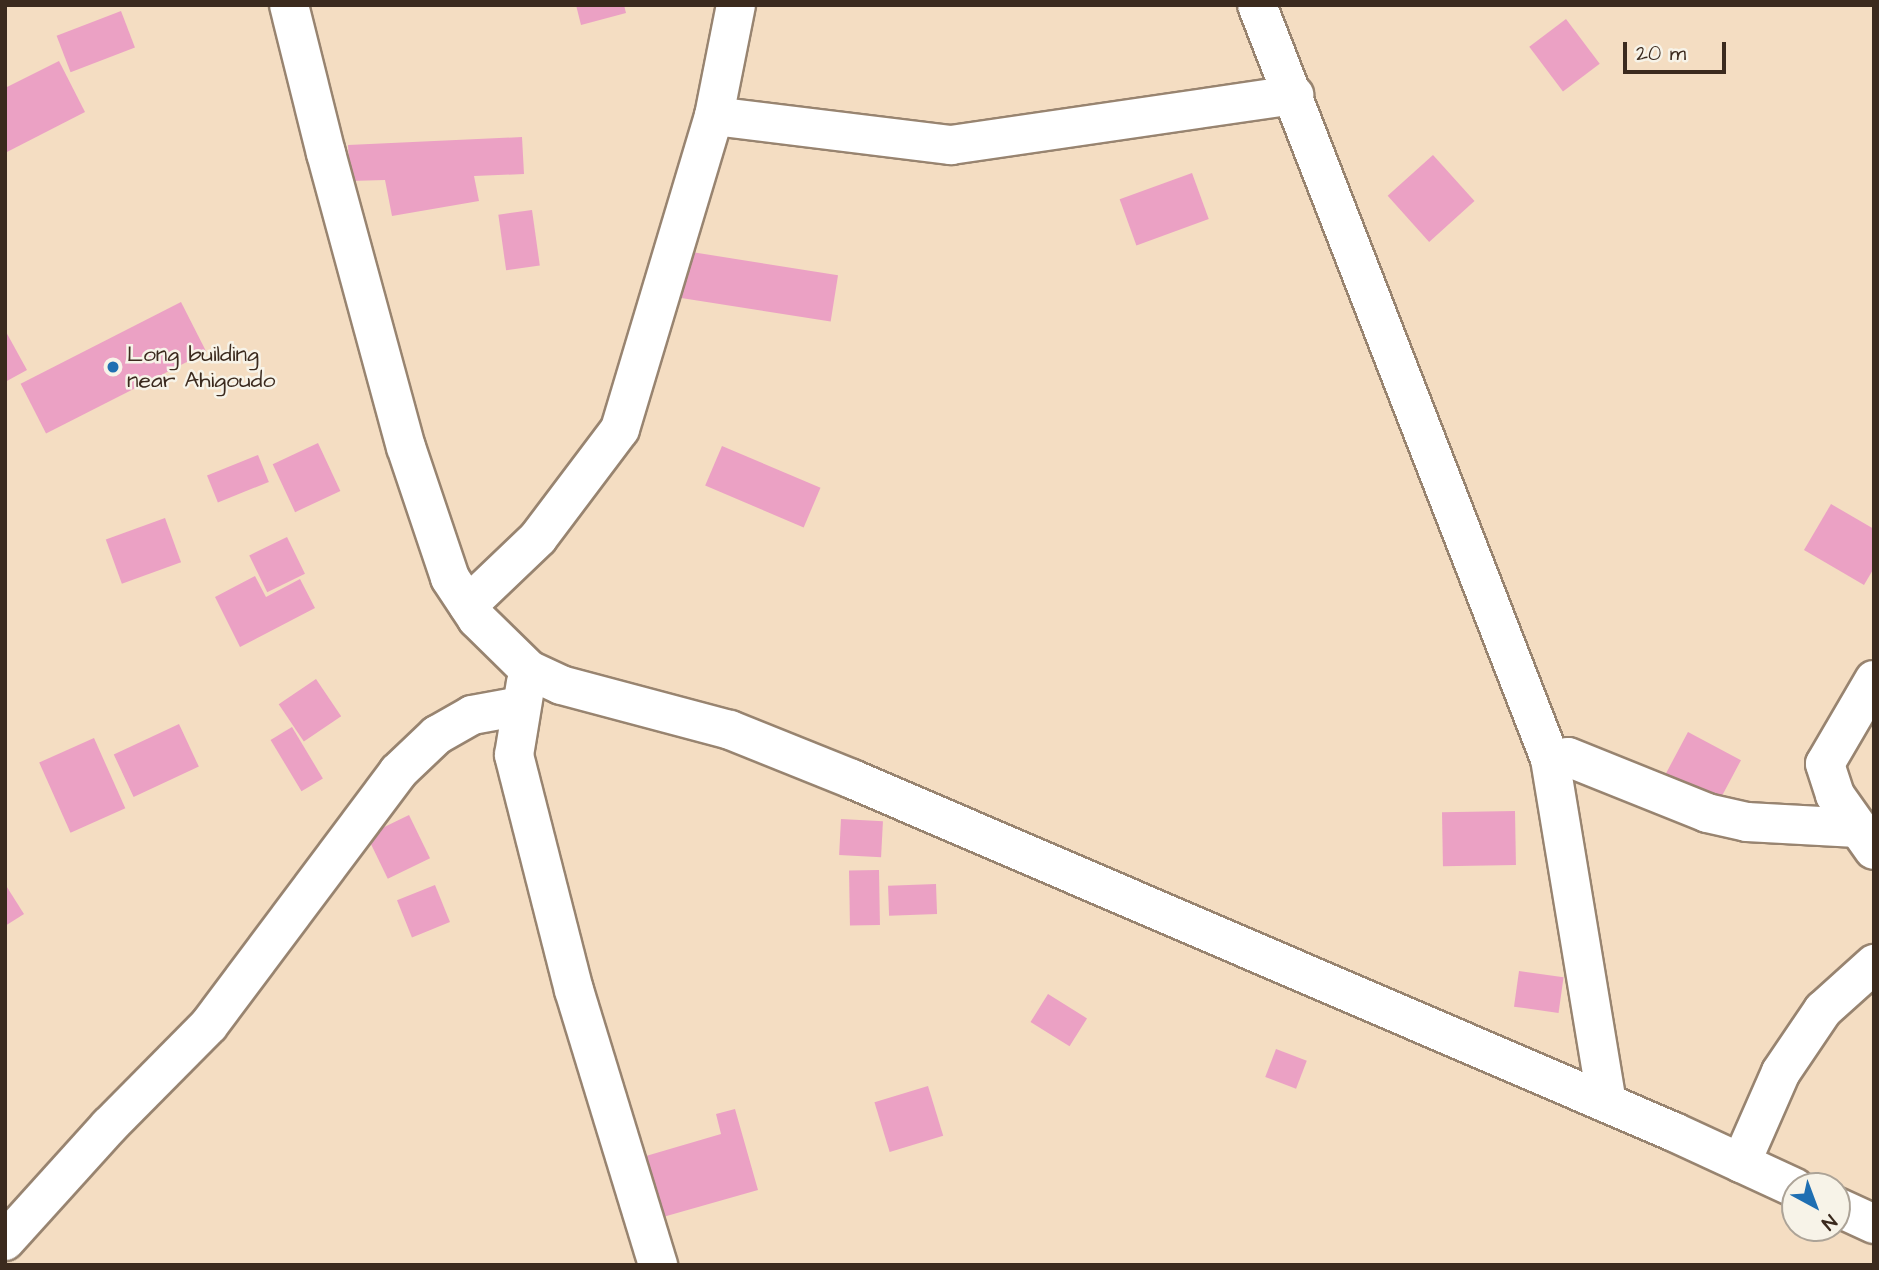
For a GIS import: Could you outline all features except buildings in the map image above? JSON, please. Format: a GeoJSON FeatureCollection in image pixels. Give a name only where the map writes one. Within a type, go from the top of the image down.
{"type":"FeatureCollection","features":[{"type":"Feature","properties":{"kind":"street"},"geometry":{"type":"LineString","coordinates":[[289,5],[326,153],[406,447],[450,578],[477,619],[529,670],[561,685],[730,730],[852,779],[1608,1103],[1781,1182]]}},
{"type":"Feature","properties":{"kind":"street"},"geometry":{"type":"LineString","coordinates":[[468,605],[538,538],[620,429],[713,116],[736,5]]}},
{"type":"Feature","properties":{"kind":"street"},"geometry":{"type":"LineString","coordinates":[[1257,5],[1550,760],[1608,1103]]}},
{"type":"Feature","properties":{"kind":"street"},"geometry":{"type":"LineString","coordinates":[[713,116],[951,145],[1294,95]]}},
{"type":"Feature","properties":{"kind":"street"},"geometry":{"type":"LineString","coordinates":[[529,670],[514,755],[574,990],[658,1265]]}},
{"type":"Feature","properties":{"kind":"street"},"geometry":{"type":"LineString","coordinates":[[1865,839],[1835,795],[1825,764],[1874,680]]}},
{"type":"Feature","properties":{"kind":"street"},"geometry":{"type":"LineString","coordinates":[[5,1241],[118,1116],[209,1025],[398,772],[437,735],[472,715],[521,706]]}},
{"type":"Feature","properties":{"kind":"street"},"geometry":{"type":"LineString","coordinates":[[1550,760],[1568,757],[1707,813],[1747,822],[1865,839]]}},
{"type":"Feature","properties":{"kind":"street"},"geometry":{"type":"LineString","coordinates":[[1741,1163],[1780,1072],[1823,1010],[1874,964]]}},
{"type":"Feature","properties":{"kind":"street"},"geometry":{"type":"LineString","coordinates":[[1851,1213],[1874,1224]]}},
{"type":"Feature","properties":{"kind":"place","name":"Long building near Ahigoudo"},"geometry":{"type":"Point","coordinates":[113,367]}}]}
